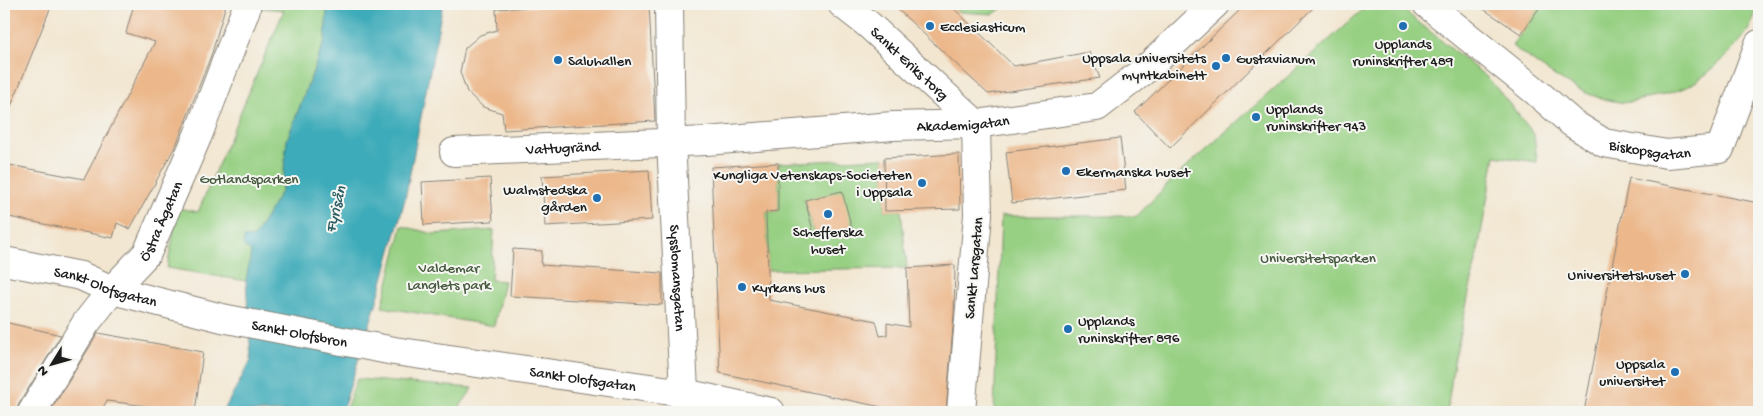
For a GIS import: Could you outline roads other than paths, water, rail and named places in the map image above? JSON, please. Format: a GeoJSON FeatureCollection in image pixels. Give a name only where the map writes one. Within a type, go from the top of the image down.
{"type":"FeatureCollection","features":[{"type":"Feature","properties":{"kind":"street","name":"Östra Ågatan"},"geometry":{"type":"LineString","coordinates":[[32,412],[76,339],[112,290],[147,253],[198,135],[246,9],[246,4]]}},
{"type":"Feature","properties":{"kind":"street","name":"Sysslomansgatan"},"geometry":{"type":"LineString","coordinates":[[669,4],[671,142],[685,402]]}},
{"type":"Feature","properties":{"kind":"street","name":"Sankt Eriks torg"},"geometry":{"type":"LineString","coordinates":[[842,4],[870,25],[976,124]]}},
{"type":"Feature","properties":{"kind":"street","name":"Akademigatan"},"geometry":{"type":"LineString","coordinates":[[671,142],[706,141],[893,126],[976,124],[1097,107],[1146,69],[1215,4]]}},
{"type":"Feature","properties":{"kind":"street","name":"Biskopsgatan"},"geometry":{"type":"LineString","coordinates":[[1426,4],[1533,89],[1572,123],[1604,143],[1667,154],[1720,149],[1759,44]]}},
{"type":"Feature","properties":{"kind":"street","name":"Sankt Larsgatan"},"geometry":{"type":"LineString","coordinates":[[961,412],[978,215],[976,124]]}},
{"type":"Feature","properties":{"kind":"street","name":"Vattugränd"},"geometry":{"type":"LineString","coordinates":[[454,152],[671,142]]}},
{"type":"Feature","properties":{"kind":"street","name":"Sankt Olofsgatan"},"geometry":{"type":"LineString","coordinates":[[4,261],[81,276],[112,290],[206,314]]}},
{"type":"Feature","properties":{"kind":"street","name":"Sankt Olofsbron"},"geometry":{"type":"LineString","coordinates":[[206,314],[394,351]]}},
{"type":"Feature","properties":{"kind":"street","name":"Sankt Olofsgatan"},"geometry":{"type":"LineString","coordinates":[[394,351],[685,402],[771,412]]}},
{"type":"Feature","properties":{"kind":"water","name":"Fyrisån"},"geometry":{"type":"Polygon","coordinates":[[[326,4],[443,4],[405,199],[378,298],[342,412],[223,412],[251,360],[246,281],[251,252],[243,245],[244,238],[254,237],[282,190],[287,140],[325,40],[326,4]]]}},
{"type":"Feature","properties":{"kind":"place","name":"Ecclesiasticum"},"geometry":{"type":"Point","coordinates":[930,26]}},
{"type":"Feature","properties":{"kind":"place","name":"Upplands runinskrifter 489"},"geometry":{"type":"Point","coordinates":[1403,26]}},
{"type":"Feature","properties":{"kind":"place","name":"Gustavianum"},"geometry":{"type":"Point","coordinates":[1226,58]}},
{"type":"Feature","properties":{"kind":"place","name":"Saluhallen"},"geometry":{"type":"Point","coordinates":[558,60]}},
{"type":"Feature","properties":{"kind":"place","name":"Uppsala universitets myntkabinett"},"geometry":{"type":"Point","coordinates":[1216,66]}},
{"type":"Feature","properties":{"kind":"place","name":"Upplands runinskrifter 943"},"geometry":{"type":"Point","coordinates":[1256,117]}},
{"type":"Feature","properties":{"kind":"place","name":"Ekermanska huset"},"geometry":{"type":"Point","coordinates":[1066,171]}},
{"type":"Feature","properties":{"kind":"place","name":"Kungliga Vetenskaps-Societeten i Uppsala"},"geometry":{"type":"Point","coordinates":[922,183]}},
{"type":"Feature","properties":{"kind":"place","name":"Walmstedska gården"},"geometry":{"type":"Point","coordinates":[597,198]}},
{"type":"Feature","properties":{"kind":"place","name":"Schefferska huset"},"geometry":{"type":"Point","coordinates":[828,214]}},
{"type":"Feature","properties":{"kind":"place","name":"Universitetshuset"},"geometry":{"type":"Point","coordinates":[1685,274]}},
{"type":"Feature","properties":{"kind":"place","name":"Kyrkans hus"},"geometry":{"type":"Point","coordinates":[742,287]}},
{"type":"Feature","properties":{"kind":"place","name":"Upplands runinskrifter 896"},"geometry":{"type":"Point","coordinates":[1068,329]}},
{"type":"Feature","properties":{"kind":"place","name":"Uppsala universitet"},"geometry":{"type":"Point","coordinates":[1675,372]}},
{"type":"Feature","properties":{"kind":"park label","name":"Gotlandsparken"},"geometry":{"type":"Point","coordinates":[249,178]}},
{"type":"Feature","properties":{"kind":"park label","name":"Universitetsparken"},"geometry":{"type":"Point","coordinates":[1318,257]}},
{"type":"Feature","properties":{"kind":"park label","name":"Valdemar Langlets park"},"geometry":{"type":"Point","coordinates":[449,276]}}]}
